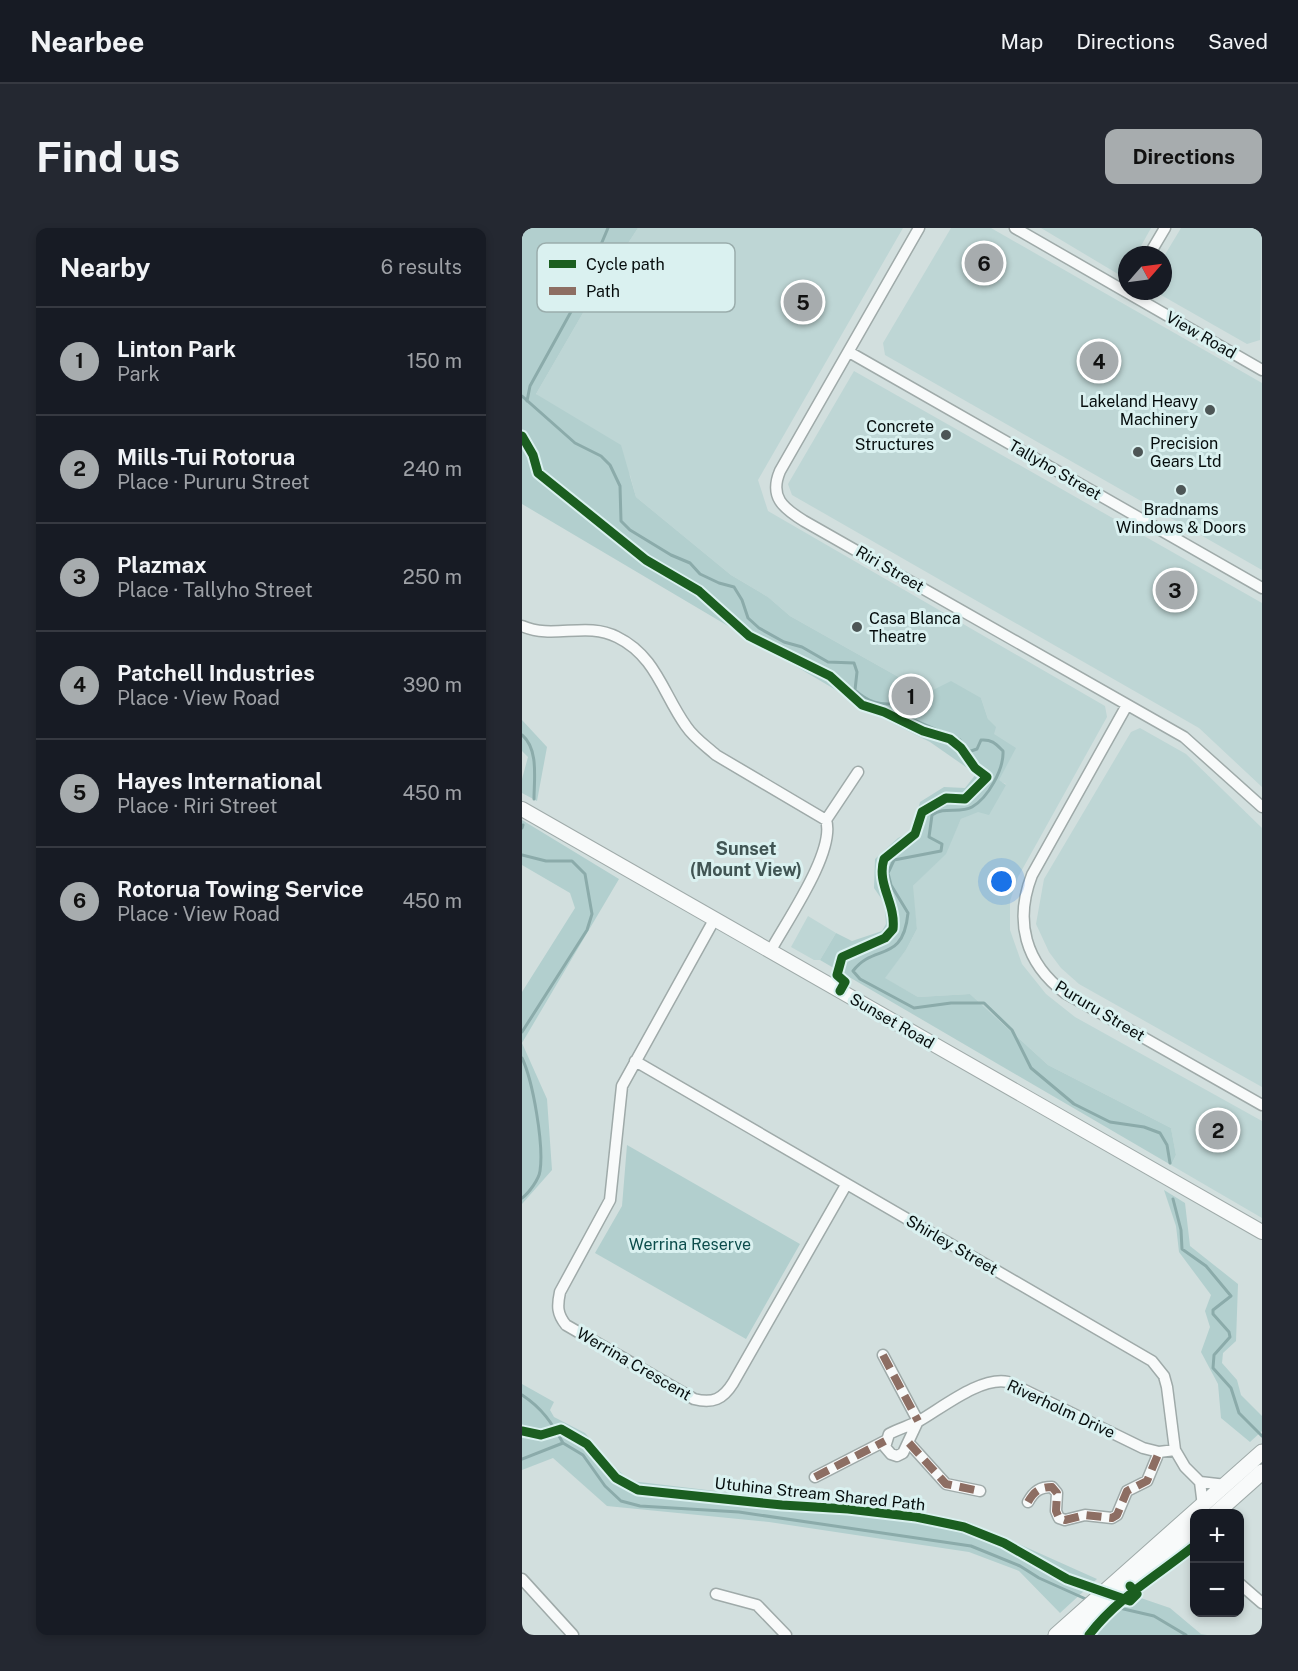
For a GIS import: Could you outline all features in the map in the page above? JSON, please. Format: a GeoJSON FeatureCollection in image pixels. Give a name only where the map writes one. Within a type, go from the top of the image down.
{"type":"FeatureCollection","features":[{"type":"Feature","properties":{"kind":"highway"},"geometry":{"type":"LineString","coordinates":[[1210,1509],[1226,1485],[1262,1452]]}},
{"type":"Feature","properties":{"kind":"highway"},"geometry":{"type":"LineString","coordinates":[[1210,1509],[1262,1472]]}},
{"type":"Feature","properties":{"kind":"highway"},"geometry":{"type":"LineString","coordinates":[[1056,1635],[1093,1610],[1189,1535]]}},
{"type":"Feature","properties":{"kind":"highway"},"geometry":{"type":"LineString","coordinates":[[1074,1635],[1093,1610]]}},
{"type":"Feature","properties":{"kind":"main road","name":"Sunset Road"},"geometry":{"type":"LineString","coordinates":[[522,809],[1262,1232]]}},
{"type":"Feature","properties":{"kind":"street","name":"Riri Street"},"geometry":{"type":"LineString","coordinates":[[919,228],[780,471],[775,488],[782,506],[1184,737],[1262,807]]}},
{"type":"Feature","properties":{"kind":"street","name":"View Road"},"geometry":{"type":"LineString","coordinates":[[1015,228],[1118,286]]}},
{"type":"Feature","properties":{"kind":"street"},"geometry":{"type":"LineString","coordinates":[[1154,246],[1165,228]]}},
{"type":"Feature","properties":{"kind":"street","name":"View Road"},"geometry":{"type":"LineString","coordinates":[[1142,300],[1260,365]]}},
{"type":"Feature","properties":{"kind":"street","name":"Tallyho Street"},"geometry":{"type":"LineString","coordinates":[[849,352],[1262,588]]}},
{"type":"Feature","properties":{"kind":"street"},"geometry":{"type":"LineString","coordinates":[[522,627],[548,632],[590,629],[615,636],[629,644],[652,665],[682,719],[701,743],[716,755],[826,820]]}},
{"type":"Feature","properties":{"kind":"street","name":"Pururu Street"},"geometry":{"type":"LineString","coordinates":[[1127,705],[1032,875],[1024,894],[1022,913],[1025,935],[1035,962],[1047,979],[1065,993],[1262,1105]]}},
{"type":"Feature","properties":{"kind":"street"},"geometry":{"type":"LineString","coordinates":[[771,950],[818,864],[827,831],[826,820],[858,772]]}},
{"type":"Feature","properties":{"kind":"street","name":"Werrina Crescent"},"geometry":{"type":"LineString","coordinates":[[714,920],[620,1092],[610,1200],[560,1292],[557,1303],[559,1316],[566,1325],[694,1399],[706,1402],[717,1400],[733,1383],[846,1185]]}},
{"type":"Feature","properties":{"kind":"street","name":"Shirley Street"},"geometry":{"type":"LineString","coordinates":[[635,1061],[1152,1361],[1164,1376],[1167,1387],[1175,1450],[1185,1467],[1200,1482]]}},
{"type":"Feature","properties":{"kind":"street"},"geometry":{"type":"LineString","coordinates":[[883,1355],[918,1421],[903,1453],[891,1454],[885,1447],[885,1441]]}},
{"type":"Feature","properties":{"kind":"street","name":"Riverholm Drive"},"geometry":{"type":"LineString","coordinates":[[815,1477],[885,1441],[888,1434],[918,1421],[984,1384],[1002,1381],[1143,1448],[1159,1452],[1175,1450]]}},
{"type":"Feature","properties":{"kind":"street"},"geometry":{"type":"LineString","coordinates":[[909,1443],[946,1484],[980,1491]]}},
{"type":"Feature","properties":{"kind":"street"},"geometry":{"type":"LineString","coordinates":[[1028,1502],[1042,1487],[1052,1487],[1058,1493],[1056,1511],[1059,1518],[1065,1520],[1085,1515],[1112,1518],[1117,1515],[1127,1491],[1147,1481],[1159,1452]]}},
{"type":"Feature","properties":{"kind":"street"},"geometry":{"type":"LineString","coordinates":[[1209,1509],[1200,1482],[1226,1485]]}},
{"type":"Feature","properties":{"kind":"street"},"geometry":{"type":"LineString","coordinates":[[522,1579],[573,1635]]}},
{"type":"Feature","properties":{"kind":"street"},"geometry":{"type":"LineString","coordinates":[[1244,1588],[1262,1603]]}},
{"type":"Feature","properties":{"kind":"street"},"geometry":{"type":"LineString","coordinates":[[716,1593],[757,1605],[786,1635]]}},
{"type":"Feature","properties":{"kind":"shaded area"},"geometry":{"type":"Polygon","coordinates":[[[638,228],[903,228],[758,480],[768,511],[1105,706],[1107,717],[1018,877],[1010,901],[1010,930],[1022,964],[1046,994],[1075,1017],[1262,1121],[1262,1218],[1171,1165],[1176,1155],[1171,1128],[1048,1065],[970,994],[918,997],[884,978],[906,950],[917,929],[912,887],[945,854],[961,819],[978,811],[1006,784],[999,781],[993,734],[981,698],[927,693],[790,616],[768,597],[731,575],[636,497],[630,475],[536,394],[584,312],[735,312],[735,243],[628,243],[638,228]]]}},
{"type":"Feature","properties":{"kind":"shaded area"},"geometry":{"type":"Polygon","coordinates":[[[951,228],[991,228],[1262,383],[1262,570],[885,355],[883,343],[951,228]]]}},
{"type":"Feature","properties":{"kind":"shaded area"},"geometry":{"type":"Polygon","coordinates":[[[1041,228],[1151,228],[1141,246],[1118,246],[1118,274],[1041,228]]]}},
{"type":"Feature","properties":{"kind":"shaded area"},"geometry":{"type":"Polygon","coordinates":[[[1181,228],[1262,228],[1260,340],[1247,344],[1170,300],[1172,300],[1170,246],[1181,228]]]}},
{"type":"Feature","properties":{"kind":"shaded area"},"geometry":{"type":"Polygon","coordinates":[[[854,371],[1262,603],[1262,787],[1199,728],[792,495],[788,484],[854,371]]]}},
{"type":"Feature","properties":{"kind":"shaded area"},"geometry":{"type":"Polygon","coordinates":[[[1140,728],[1186,754],[1262,828],[1262,1087],[1079,984],[1061,968],[1049,952],[1036,924],[1044,879],[1131,732],[1140,728]]]}},
{"type":"Feature","properties":{"kind":"shaded area"},"geometry":{"type":"Polygon","coordinates":[[[808,916],[836,933],[820,960],[814,960],[791,947],[808,916]]]}},
{"type":"Feature","properties":{"kind":"green space"},"geometry":{"type":"Polygon","coordinates":[[[522,228],[638,228],[628,243],[537,243],[537,312],[584,312],[536,394],[621,445],[636,497],[731,575],[768,597],[790,616],[927,693],[951,681],[981,698],[988,719],[996,727],[994,734],[1016,748],[999,780],[1006,785],[989,815],[978,812],[961,819],[946,854],[913,886],[917,929],[906,950],[885,978],[918,997],[970,994],[1048,1065],[1171,1128],[1176,1155],[1171,1165],[820,960],[836,933],[852,941],[882,931],[886,924],[885,904],[874,888],[875,859],[898,838],[913,831],[920,802],[944,787],[965,788],[976,774],[930,742],[890,722],[522,504],[522,228]]]}},
{"type":"Feature","properties":{"kind":"green space"},"geometry":{"type":"Polygon","coordinates":[[[522,720],[547,747],[537,801],[522,793],[522,779],[528,757],[522,751],[522,720]]]}},
{"type":"Feature","properties":{"kind":"green space"},"geometry":{"type":"Polygon","coordinates":[[[522,820],[619,879],[522,1043],[522,992],[575,908],[570,893],[522,865],[522,820]]]}},
{"type":"Feature","properties":{"kind":"green space"},"geometry":{"type":"Polygon","coordinates":[[[522,1043],[547,1099],[552,1170],[522,1204],[522,1043]]]}},
{"type":"Feature","properties":{"kind":"green space","name":"Werrina Reserve"},"geometry":{"type":"Polygon","coordinates":[[[627,1145],[800,1244],[746,1339],[595,1253],[622,1206],[627,1145]]]}},
{"type":"Feature","properties":{"kind":"green space"},"geometry":{"type":"Polygon","coordinates":[[[1164,1190],[1185,1203],[1190,1246],[1238,1284],[1236,1341],[1223,1353],[1222,1363],[1237,1380],[1241,1395],[1262,1416],[1262,1431],[1250,1442],[1221,1418],[1218,1384],[1201,1352],[1210,1327],[1205,1311],[1211,1295],[1179,1252],[1176,1226],[1164,1190]]]}},
{"type":"Feature","properties":{"kind":"green space"},"geometry":{"type":"Polygon","coordinates":[[[522,1384],[554,1402],[550,1410],[554,1417],[585,1433],[613,1466],[631,1481],[967,1521],[1097,1579],[1060,1613],[1019,1571],[969,1552],[769,1522],[607,1506],[553,1458],[522,1470],[522,1384]]]}},
{"type":"Feature","properties":{"kind":"green space"},"geometry":{"type":"Polygon","coordinates":[[[1135,1596],[1170,1608],[1201,1634],[1207,1635],[1095,1635],[1135,1596]]]}},
{"type":"Feature","properties":{"kind":"waterway"},"geometry":{"type":"LineString","coordinates":[[602,243],[608,228]]}},
{"type":"Feature","properties":{"kind":"waterway"},"geometry":{"type":"LineString","coordinates":[[527,401],[530,386],[571,312]]}},
{"type":"Feature","properties":{"kind":"waterway"},"geometry":{"type":"LineString","coordinates":[[522,396],[575,443],[601,456],[610,465],[620,486],[621,521],[630,530],[671,555],[690,563],[700,574],[734,587],[742,600],[748,618],[759,628],[784,642],[802,647],[828,662],[854,663],[857,672],[855,690],[860,694],[880,703],[898,703],[909,718],[960,740],[968,752],[977,749],[981,740],[991,741],[1003,751],[998,774],[978,803],[967,809],[942,811],[932,815],[929,837],[942,844],[941,851],[894,860],[888,873],[891,885],[908,913],[905,929],[894,946],[870,957],[853,971],[860,979],[914,1008],[951,1003],[984,1003],[1012,1030],[1031,1068],[1074,1104],[1110,1122],[1144,1127],[1160,1133],[1167,1145],[1170,1163]]}},
{"type":"Feature","properties":{"kind":"waterway"},"geometry":{"type":"LineString","coordinates":[[522,735],[531,748],[533,756],[534,799]]}},
{"type":"Feature","properties":{"kind":"waterway"},"geometry":{"type":"LineString","coordinates":[[522,855],[546,861],[572,861],[585,874],[592,914],[587,930],[522,1032]]}},
{"type":"Feature","properties":{"kind":"waterway"},"geometry":{"type":"LineString","coordinates":[[522,1058],[537,1113],[541,1160],[538,1178],[522,1198]]}},
{"type":"Feature","properties":{"kind":"waterway"},"geometry":{"type":"LineString","coordinates":[[1173,1199],[1181,1230],[1182,1249],[1206,1266],[1231,1296],[1213,1310],[1213,1314],[1229,1332],[1230,1337],[1214,1355],[1213,1368],[1231,1388],[1239,1413],[1262,1436]]}},
{"type":"Feature","properties":{"kind":"waterway"},"geometry":{"type":"LineString","coordinates":[[522,1395],[546,1416],[563,1443]]}},
{"type":"Feature","properties":{"kind":"waterway"},"geometry":{"type":"LineString","coordinates":[[522,1459],[563,1443],[583,1455],[605,1486],[621,1501],[640,1506],[739,1512],[971,1546],[1020,1566],[1039,1578],[1088,1600]]}},
{"type":"Feature","properties":{"kind":"waterway"},"geometry":{"type":"LineString","coordinates":[[1115,1607],[1154,1616],[1186,1635]]}},
{"type":"Feature","properties":{"kind":"marked path"},"geometry":{"type":"LineString","coordinates":[[883,1355],[918,1421]]}},
{"type":"Feature","properties":{"kind":"marked path"},"geometry":{"type":"LineString","coordinates":[[815,1477],[885,1441]]}},
{"type":"Feature","properties":{"kind":"marked path"},"geometry":{"type":"LineString","coordinates":[[909,1443],[946,1484],[980,1491]]}},
{"type":"Feature","properties":{"kind":"marked path"},"geometry":{"type":"LineString","coordinates":[[1028,1502],[1038,1490],[1052,1487],[1057,1493],[1056,1511],[1059,1518],[1065,1520],[1085,1515],[1112,1518],[1117,1515],[1127,1491],[1147,1481],[1159,1452]]}},
{"type":"Feature","properties":{"kind":"cycle path"},"geometry":{"type":"LineString","coordinates":[[522,436],[533,455],[538,473],[646,560],[699,591],[749,636],[830,676],[862,705],[884,712],[923,731],[950,739],[961,748],[975,768],[987,777],[965,799],[946,798],[922,812],[915,834],[884,859],[882,877],[892,911],[893,929],[885,938],[842,957],[837,975],[845,982],[840,991]]}},
{"type":"Feature","properties":{"kind":"cycle path","name":"Utuhina Stream Shared Path"},"geometry":{"type":"LineString","coordinates":[[522,1431],[541,1435],[561,1429],[587,1444],[616,1478],[638,1490],[916,1517],[964,1527],[1004,1543],[1067,1579],[1130,1601],[1137,1594],[1130,1586]]}},
{"type":"Feature","properties":{"kind":"cycle path"},"geometry":{"type":"LineString","coordinates":[[1089,1635],[1125,1598],[1190,1549]]}},
{"type":"Feature","properties":{"kind":"place","name":"Rotorua Towing Service"},"geometry":{"type":"Point","coordinates":[984,263]}},
{"type":"Feature","properties":{"kind":"place","name":"Hayes International"},"geometry":{"type":"Point","coordinates":[803,302]}},
{"type":"Feature","properties":{"kind":"place","name":"Patchell Industries"},"geometry":{"type":"Point","coordinates":[1099,361]}},
{"type":"Feature","properties":{"kind":"place","name":"Lakeland Heavy Machinery"},"geometry":{"type":"Point","coordinates":[1210,410]}},
{"type":"Feature","properties":{"kind":"place","name":"Concrete Structures"},"geometry":{"type":"Point","coordinates":[946,435]}},
{"type":"Feature","properties":{"kind":"place","name":"Precision Gears Ltd"},"geometry":{"type":"Point","coordinates":[1138,452]}},
{"type":"Feature","properties":{"kind":"place","name":"Bradnams Windows & Doors"},"geometry":{"type":"Point","coordinates":[1181,490]}},
{"type":"Feature","properties":{"kind":"place","name":"Plazmax"},"geometry":{"type":"Point","coordinates":[1175,590]}},
{"type":"Feature","properties":{"kind":"place","name":"Casa Blanca Theatre"},"geometry":{"type":"Point","coordinates":[857,627]}},
{"type":"Feature","properties":{"kind":"place","name":"Linton Park"},"geometry":{"type":"Point","coordinates":[911,696]}},
{"type":"Feature","properties":{"kind":"place","name":"Mills-Tui Rotorua"},"geometry":{"type":"Point","coordinates":[1218,1130]}},
{"type":"Feature","properties":{"kind":"district","name":"Sunset (Mount View)"},"geometry":{"type":"Point","coordinates":[746,858]}}]}
